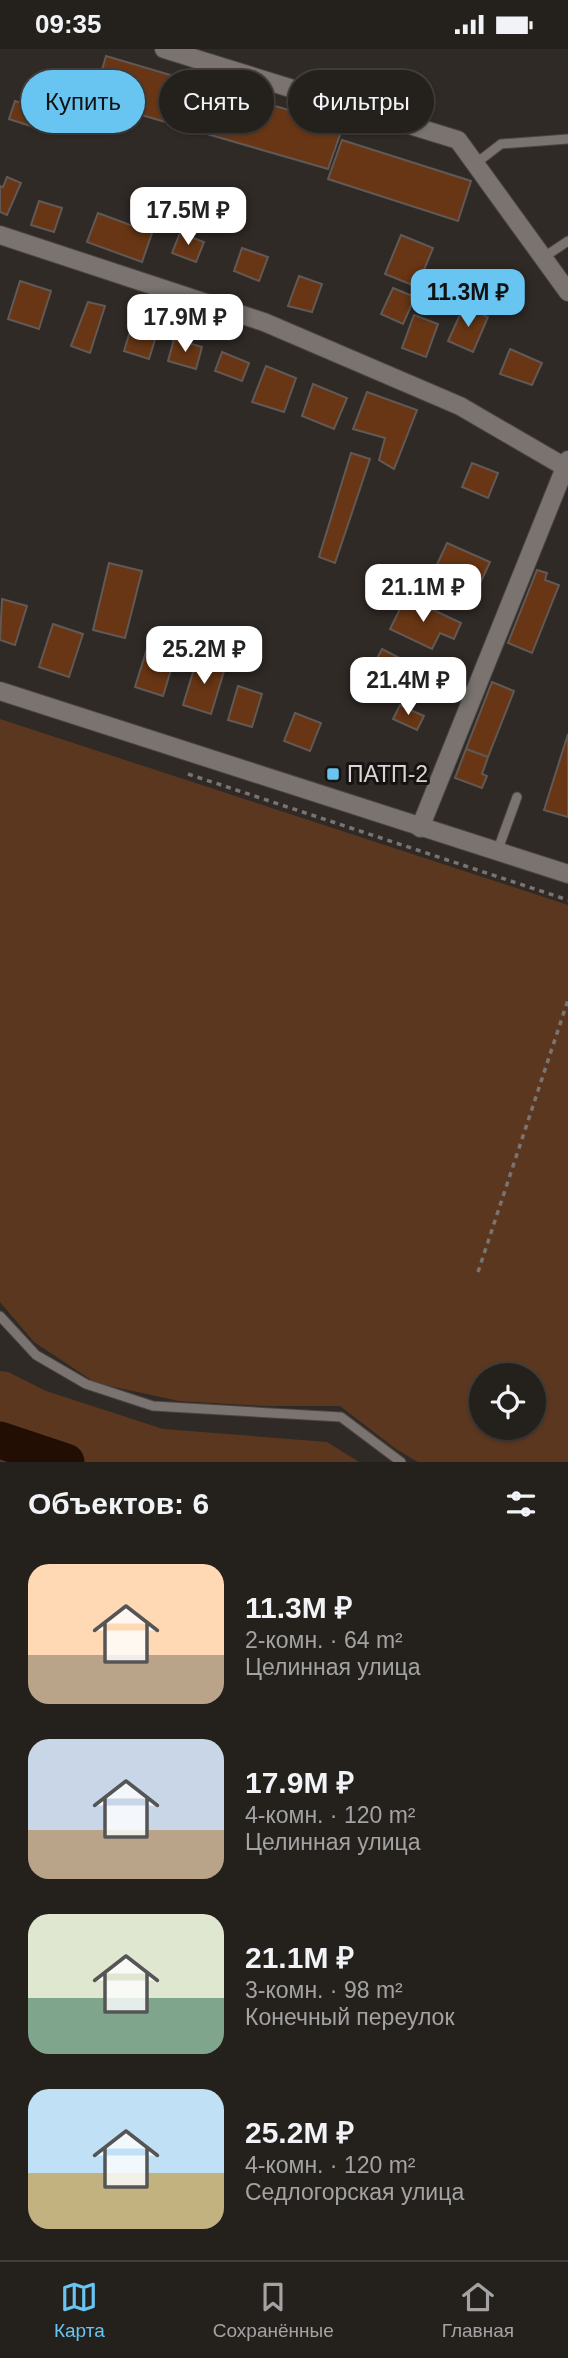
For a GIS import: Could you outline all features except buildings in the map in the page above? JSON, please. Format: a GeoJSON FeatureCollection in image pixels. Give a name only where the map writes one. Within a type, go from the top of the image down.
{"type":"FeatureCollection","features":[{"type":"Feature","properties":{"kind":"street"},"geometry":{"type":"LineString","coordinates":[[164,49],[458,140],[568,292]]}},
{"type":"Feature","properties":{"kind":"street"},"geometry":{"type":"LineString","coordinates":[[0,235],[264,322],[460,405],[567,464],[420,828]]}},
{"type":"Feature","properties":{"kind":"street"},"geometry":{"type":"LineString","coordinates":[[0,691],[568,874]]}},
{"type":"Feature","properties":{"kind":"lane"},"geometry":{"type":"LineString","coordinates":[[475,164],[501,145],[568,139]]}},
{"type":"Feature","properties":{"kind":"lane"},"geometry":{"type":"LineString","coordinates":[[544,257],[568,241]]}},
{"type":"Feature","properties":{"kind":"lane"},"geometry":{"type":"LineString","coordinates":[[497,852],[517,797]]}},
{"type":"Feature","properties":{"kind":"lane"},"geometry":{"type":"LineString","coordinates":[[0,1316],[36,1355],[86,1384],[153,1406],[341,1417],[401,1462]]}},
{"type":"Feature","properties":{"kind":"path"},"geometry":{"type":"LineString","coordinates":[[181,771],[568,899]]}},
{"type":"Feature","properties":{"kind":"path"},"geometry":{"type":"LineString","coordinates":[[478,1272],[568,1000]]}},
{"type":"Feature","properties":{"kind":"shaded area"},"geometry":{"type":"Polygon","coordinates":[[[0,719],[568,905],[568,1462],[418,1462],[396,1449],[340,1406],[265,1406],[179,1401],[96,1383],[34,1342],[0,1302],[0,719]]]}},
{"type":"Feature","properties":{"kind":"shaded area"},"geometry":{"type":"Polygon","coordinates":[[[0,1371],[8,1372],[46,1391],[163,1429],[327,1442],[359,1462],[0,1462],[0,1371]]]}},
{"type":"Feature","properties":{"kind":"waterway"},"geometry":{"type":"LineString","coordinates":[[0,1440],[66,1462]]}},
{"type":"Feature","properties":{"kind":"place","name":"ПАТП-2"},"geometry":{"type":"Point","coordinates":[333,774]}}]}
